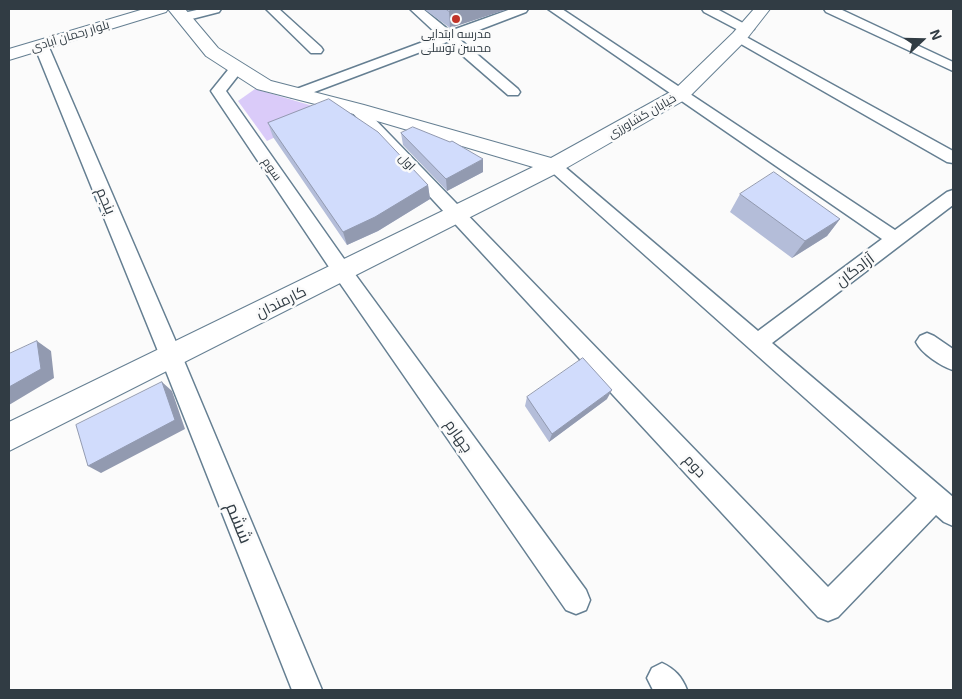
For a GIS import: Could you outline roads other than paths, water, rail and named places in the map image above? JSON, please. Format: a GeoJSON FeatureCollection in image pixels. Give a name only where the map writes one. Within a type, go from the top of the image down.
{"type":"FeatureCollection","features":[{"type":"Feature","properties":{"kind":"street","name":"بلوار رحمان آبادی"},"geometry":{"type":"LineString","coordinates":[[9,39],[113,9]]}},
{"type":"Feature","properties":{"kind":"street","name":"بلوار رحمان آبادی"},"geometry":{"type":"LineString","coordinates":[[9,55],[160,9]]}},
{"type":"Feature","properties":{"kind":"street"},"geometry":{"type":"LineString","coordinates":[[180,13],[215,9]]}},
{"type":"Feature","properties":{"kind":"street"},"geometry":{"type":"LineString","coordinates":[[272,9],[316,50]]}},
{"type":"Feature","properties":{"kind":"street"},"geometry":{"type":"LineString","coordinates":[[416,9],[446,37],[513,92]]}},
{"type":"Feature","properties":{"kind":"street"},"geometry":{"type":"LineString","coordinates":[[296,94],[522,9]]}},
{"type":"Feature","properties":{"kind":"street"},"geometry":{"type":"LineString","coordinates":[[554,9],[896,239]]}},
{"type":"Feature","properties":{"kind":"street"},"geometry":{"type":"LineString","coordinates":[[708,9],[743,33],[953,158]]}},
{"type":"Feature","properties":{"kind":"street","name":"خیابان کشاورزی"},"geometry":{"type":"LineString","coordinates":[[553,166],[680,94],[743,33],[762,9]]}},
{"type":"Feature","properties":{"kind":"street"},"geometry":{"type":"LineString","coordinates":[[830,9],[953,67]]}},
{"type":"Feature","properties":{"kind":"street"},"geometry":{"type":"LineString","coordinates":[[180,13],[212,52],[264,85],[357,109],[553,166],[953,513]]}},
{"type":"Feature","properties":{"kind":"street","name":"پنجم"},"geometry":{"type":"LineString","coordinates":[[41,45],[171,356]]}},
{"type":"Feature","properties":{"kind":"street","name":"سوم"},"geometry":{"type":"LineString","coordinates":[[237,68],[218,91],[342,271]]}},
{"type":"Feature","properties":{"kind":"street","name":"اول"},"geometry":{"type":"LineString","coordinates":[[357,109],[458,214]]}},
{"type":"Feature","properties":{"kind":"street","name":"کارمندان"},"geometry":{"type":"LineString","coordinates":[[9,437],[553,166]]}},
{"type":"Feature","properties":{"kind":"street","name":"آزادگان"},"geometry":{"type":"LineString","coordinates":[[757,343],[953,196]]}},
{"type":"Feature","properties":{"kind":"street","name":"دوم"},"geometry":{"type":"LineString","coordinates":[[458,214],[828,607],[935,498]]}},
{"type":"Feature","properties":{"kind":"street","name":"چهارم"},"geometry":{"type":"LineString","coordinates":[[342,271],[576,600]]}},
{"type":"Feature","properties":{"kind":"street"},"geometry":{"type":"LineString","coordinates":[[927,342],[953,361]]}},
{"type":"Feature","properties":{"kind":"street","name":"ششم"},"geometry":{"type":"LineString","coordinates":[[171,356],[307,690]]}},
{"type":"Feature","properties":{"kind":"place","name":"مدرسه ابتدایی محسن توسلی"},"geometry":{"type":"Point","coordinates":[456,19]}}]}
